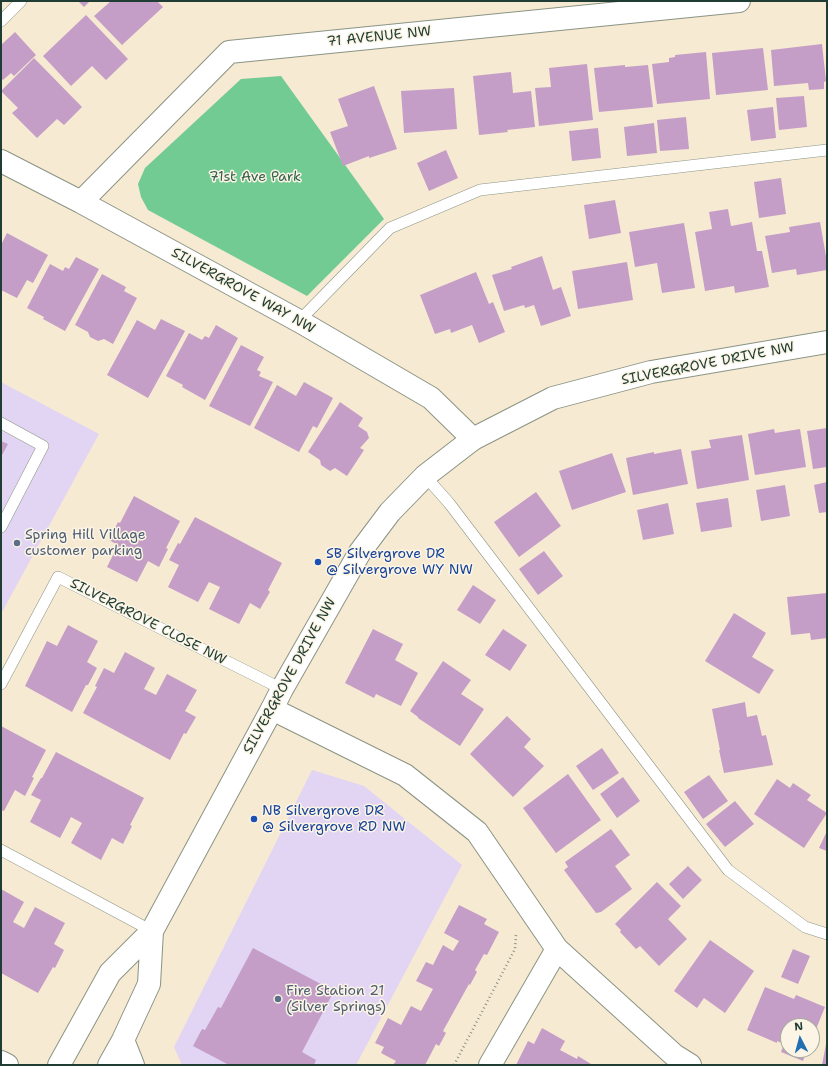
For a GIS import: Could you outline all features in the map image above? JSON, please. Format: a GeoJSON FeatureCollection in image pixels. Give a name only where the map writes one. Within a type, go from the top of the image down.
{"type":"FeatureCollection","features":[{"type":"Feature","properties":{"kind":"street","name":"71 AVENUE NW"},"geometry":{"type":"LineString","coordinates":[[81,202],[229,52],[739,1]]}},
{"type":"Feature","properties":{"kind":"street","name":"SILVERGROVE WAY NW"},"geometry":{"type":"LineString","coordinates":[[1,161],[81,202],[299,321],[431,398],[473,439]]}},
{"type":"Feature","properties":{"kind":"street","name":"SILVERGROVE DRIVE NW"},"geometry":{"type":"LineString","coordinates":[[59,1065],[110,973],[152,930],[282,689],[360,552],[390,512],[425,476],[473,439],[553,398],[651,372],[827,342]]}},
{"type":"Feature","properties":{"kind":"street"},"geometry":{"type":"LineString","coordinates":[[272,709],[405,774],[476,832],[556,949],[674,1055],[690,1065]]}},
{"type":"Feature","properties":{"kind":"street","name":"SILVERGROVE DRIVE NW"},"geometry":{"type":"LineString","coordinates":[[109,1065],[123,1040],[149,984],[152,930]]}},
{"type":"Feature","properties":{"kind":"street"},"geometry":{"type":"LineString","coordinates":[[490,1065],[556,949]]}},
{"type":"Feature","properties":{"kind":"street"},"geometry":{"type":"LineString","coordinates":[[123,1040],[133,1065]]}},
{"type":"Feature","properties":{"kind":"street"},"geometry":{"type":"LineString","coordinates":[[1,1062],[7,1065]]}},
{"type":"Feature","properties":{"kind":"lane"},"geometry":{"type":"LineString","coordinates":[[1,21],[21,1]]}},
{"type":"Feature","properties":{"kind":"lane"},"geometry":{"type":"LineString","coordinates":[[299,321],[390,228],[480,190],[827,150]]}},
{"type":"Feature","properties":{"kind":"lane"},"geometry":{"type":"LineString","coordinates":[[1,423],[43,446],[1,527]]}},
{"type":"Feature","properties":{"kind":"lane"},"geometry":{"type":"LineString","coordinates":[[425,476],[449,503],[728,870],[805,927],[827,934]]}},
{"type":"Feature","properties":{"kind":"lane","name":"SILVERGROVE CLOSE NW"},"geometry":{"type":"LineString","coordinates":[[1,684],[58,577],[282,689]]}},
{"type":"Feature","properties":{"kind":"lane"},"geometry":{"type":"LineString","coordinates":[[1,850],[152,930]]}},
{"type":"Feature","properties":{"kind":"path"},"geometry":{"type":"LineString","coordinates":[[454,1065],[515,949],[517,937],[514,931]]}},
{"type":"Feature","properties":{"kind":"shaded area"},"geometry":{"type":"Polygon","coordinates":[[[1,382],[99,434],[1,614],[1,382]]]}},
{"type":"Feature","properties":{"kind":"shaded area"},"geometry":{"type":"Polygon","coordinates":[[[312,770],[364,786],[462,865],[356,1065],[182,1065],[174,1047],[312,770]]]}},
{"type":"Feature","properties":{"kind":"green space","name":"71st Ave Park"},"geometry":{"type":"Polygon","coordinates":[[[281,76],[384,219],[307,296],[148,210],[141,197],[138,184],[145,168],[241,79],[281,76]]]}},
{"type":"Feature","properties":{"kind":"building"},"geometry":{"type":"Polygon","coordinates":[[[78,1],[90,1],[84,7],[78,1]]]}},
{"type":"Feature","properties":{"kind":"building"},"geometry":{"type":"Polygon","coordinates":[[[111,1],[157,1],[163,7],[122,45],[94,16],[111,1]]]}},
{"type":"Feature","properties":{"kind":"building"},"geometry":{"type":"Polygon","coordinates":[[[86,15],[128,59],[106,80],[92,66],[71,86],[43,56],[86,15]]]}},
{"type":"Feature","properties":{"kind":"building"},"geometry":{"type":"Polygon","coordinates":[[[15,32],[36,55],[14,76],[11,73],[3,80],[1,78],[1,45],[15,32]]]}},
{"type":"Feature","properties":{"kind":"building"},"geometry":{"type":"Polygon","coordinates":[[[822,44],[826,81],[824,82],[824,89],[809,90],[808,83],[774,86],[771,50],[822,44]]]}},
{"type":"Feature","properties":{"kind":"building"},"geometry":{"type":"Polygon","coordinates":[[[763,48],[768,90],[716,95],[712,53],[763,48]]]}},
{"type":"Feature","properties":{"kind":"building"},"geometry":{"type":"Polygon","coordinates":[[[706,52],[710,99],[657,104],[652,64],[669,62],[669,58],[675,57],[675,55],[706,52]]]}},
{"type":"Feature","properties":{"kind":"building"},"geometry":{"type":"Polygon","coordinates":[[[34,58],[82,107],[64,125],[57,119],[37,138],[12,113],[18,108],[1,91],[34,58]]]}},
{"type":"Feature","properties":{"kind":"building"},"geometry":{"type":"Polygon","coordinates":[[[587,64],[593,120],[539,126],[535,88],[551,87],[549,68],[587,64]]]}},
{"type":"Feature","properties":{"kind":"building"},"geometry":{"type":"Polygon","coordinates":[[[625,65],[625,67],[648,65],[653,107],[599,112],[594,68],[625,65]]]}},
{"type":"Feature","properties":{"kind":"building"},"geometry":{"type":"Polygon","coordinates":[[[511,72],[513,93],[531,91],[535,127],[479,135],[473,76],[511,72]]]}},
{"type":"Feature","properties":{"kind":"building"},"geometry":{"type":"Polygon","coordinates":[[[374,86],[397,149],[369,158],[369,156],[343,166],[330,132],[348,126],[338,99],[374,86]]]}},
{"type":"Feature","properties":{"kind":"building"},"geometry":{"type":"Polygon","coordinates":[[[454,88],[457,129],[404,133],[401,91],[454,88]]]}},
{"type":"Feature","properties":{"kind":"building"},"geometry":{"type":"Polygon","coordinates":[[[804,96],[807,127],[779,130],[776,98],[804,96]]]}},
{"type":"Feature","properties":{"kind":"building"},"geometry":{"type":"Polygon","coordinates":[[[773,107],[776,138],[751,141],[747,110],[773,107]]]}},
{"type":"Feature","properties":{"kind":"building"},"geometry":{"type":"Polygon","coordinates":[[[686,117],[689,149],[660,151],[657,120],[686,117]]]}},
{"type":"Feature","properties":{"kind":"building"},"geometry":{"type":"Polygon","coordinates":[[[654,123],[657,153],[627,156],[624,127],[654,123]]]}},
{"type":"Feature","properties":{"kind":"building"},"geometry":{"type":"Polygon","coordinates":[[[598,128],[601,158],[572,161],[569,131],[598,128]]]}},
{"type":"Feature","properties":{"kind":"building"},"geometry":{"type":"Polygon","coordinates":[[[446,150],[458,178],[429,191],[417,163],[446,150]]]}},
{"type":"Feature","properties":{"kind":"building"},"geometry":{"type":"Polygon","coordinates":[[[781,178],[786,214],[759,218],[754,182],[781,178]]]}},
{"type":"Feature","properties":{"kind":"building"},"geometry":{"type":"Polygon","coordinates":[[[615,200],[621,233],[589,239],[584,205],[615,200]]]}},
{"type":"Feature","properties":{"kind":"building"},"geometry":{"type":"Polygon","coordinates":[[[728,209],[731,226],[752,222],[757,251],[762,251],[769,287],[735,293],[734,286],[705,291],[695,232],[712,229],[709,212],[728,209]]]}},
{"type":"Feature","properties":{"kind":"building"},"geometry":{"type":"Polygon","coordinates":[[[820,222],[827,270],[797,275],[796,269],[772,273],[765,236],[790,232],[789,227],[820,222]]]}},
{"type":"Feature","properties":{"kind":"building"},"geometry":{"type":"Polygon","coordinates":[[[684,223],[695,288],[662,293],[657,263],[635,267],[629,232],[684,223]]]}},
{"type":"Feature","properties":{"kind":"building"},"geometry":{"type":"Polygon","coordinates":[[[7,233],[48,255],[33,283],[27,280],[17,298],[1,290],[1,245],[7,233]]]}},
{"type":"Feature","properties":{"kind":"building"},"geometry":{"type":"Polygon","coordinates":[[[542,256],[553,290],[561,287],[571,316],[541,326],[534,305],[525,308],[524,305],[504,311],[492,275],[512,269],[511,267],[542,256]]]}},
{"type":"Feature","properties":{"kind":"building"},"geometry":{"type":"Polygon","coordinates":[[[76,257],[99,269],[65,331],[27,308],[50,264],[63,271],[65,267],[69,269],[76,257]]]}},
{"type":"Feature","properties":{"kind":"building"},"geometry":{"type":"Polygon","coordinates":[[[627,262],[633,300],[578,309],[572,271],[627,262]]]}},
{"type":"Feature","properties":{"kind":"building"},"geometry":{"type":"Polygon","coordinates":[[[476,272],[489,304],[493,302],[505,332],[479,343],[472,325],[451,333],[450,329],[435,334],[420,295],[476,272]]]}},
{"type":"Feature","properties":{"kind":"building"},"geometry":{"type":"Polygon","coordinates":[[[102,274],[126,287],[124,291],[137,298],[113,344],[104,339],[98,341],[90,337],[88,332],[75,325],[102,274]]]}},
{"type":"Feature","properties":{"kind":"building"},"geometry":{"type":"Polygon","coordinates":[[[161,319],[185,331],[148,398],[107,375],[137,320],[155,330],[161,319]]]}},
{"type":"Feature","properties":{"kind":"building"},"geometry":{"type":"Polygon","coordinates":[[[216,325],[238,338],[205,400],[182,387],[183,385],[166,376],[189,333],[202,340],[205,336],[209,338],[216,325]]]}},
{"type":"Feature","properties":{"kind":"building"},"geometry":{"type":"Polygon","coordinates":[[[241,345],[264,357],[257,370],[261,372],[259,376],[273,382],[250,426],[209,406],[241,345]]]}},
{"type":"Feature","properties":{"kind":"building"},"geometry":{"type":"Polygon","coordinates":[[[304,382],[333,398],[317,428],[313,426],[299,452],[254,428],[277,385],[296,396],[304,382]]]}},
{"type":"Feature","properties":{"kind":"building"},"geometry":{"type":"Polygon","coordinates":[[[340,402],[363,418],[358,426],[367,432],[369,438],[360,448],[364,450],[347,476],[335,468],[330,471],[321,465],[320,460],[308,452],[340,402]]]}},
{"type":"Feature","properties":{"kind":"building"},"geometry":{"type":"Polygon","coordinates":[[[827,428],[827,467],[813,469],[807,431],[827,428]]]}},
{"type":"Feature","properties":{"kind":"building"},"geometry":{"type":"Polygon","coordinates":[[[774,429],[775,433],[800,429],[806,467],[755,475],[748,434],[774,429]]]}},
{"type":"Feature","properties":{"kind":"building"},"geometry":{"type":"Polygon","coordinates":[[[742,435],[749,480],[697,489],[691,451],[711,448],[709,440],[742,435]]]}},
{"type":"Feature","properties":{"kind":"building"},"geometry":{"type":"Polygon","coordinates":[[[1,441],[8,444],[1,457],[1,441]]]}},
{"type":"Feature","properties":{"kind":"building"},"geometry":{"type":"Polygon","coordinates":[[[681,449],[688,484],[633,495],[626,458],[654,452],[654,454],[681,449]]]}},
{"type":"Feature","properties":{"kind":"building"},"geometry":{"type":"Polygon","coordinates":[[[612,453],[626,492],[572,510],[559,471],[612,453]]]}},
{"type":"Feature","properties":{"kind":"building"},"geometry":{"type":"Polygon","coordinates":[[[827,482],[827,512],[819,513],[814,485],[827,482]]]}},
{"type":"Feature","properties":{"kind":"building"},"geometry":{"type":"Polygon","coordinates":[[[785,485],[790,516],[761,521],[756,490],[785,485]]]}},
{"type":"Feature","properties":{"kind":"building"},"geometry":{"type":"Polygon","coordinates":[[[536,492],[561,526],[519,557],[494,522],[536,492]]]}},
{"type":"Feature","properties":{"kind":"building"},"geometry":{"type":"Polygon","coordinates":[[[134,496],[180,521],[166,548],[168,549],[159,567],[148,561],[137,582],[107,567],[118,545],[109,540],[134,496]]]}},
{"type":"Feature","properties":{"kind":"building"},"geometry":{"type":"Polygon","coordinates":[[[728,498],[732,527],[701,532],[696,503],[728,498]]]}},
{"type":"Feature","properties":{"kind":"building"},"geometry":{"type":"Polygon","coordinates":[[[668,503],[674,534],[643,540],[637,510],[668,503]]]}},
{"type":"Feature","properties":{"kind":"building"},"geometry":{"type":"Polygon","coordinates":[[[195,517],[282,563],[268,590],[270,592],[260,609],[250,603],[239,624],[209,609],[220,587],[209,582],[198,602],[168,587],[179,565],[169,560],[195,517]]]}},
{"type":"Feature","properties":{"kind":"building"},"geometry":{"type":"Polygon","coordinates":[[[544,551],[563,576],[538,595],[519,569],[544,551]]]}},
{"type":"Feature","properties":{"kind":"building"},"geometry":{"type":"Polygon","coordinates":[[[473,585],[496,600],[480,624],[457,610],[473,585]]]}},
{"type":"Feature","properties":{"kind":"building"},"geometry":{"type":"Polygon","coordinates":[[[827,593],[827,638],[811,640],[810,633],[791,635],[787,597],[827,593]]]}},
{"type":"Feature","properties":{"kind":"building"},"geometry":{"type":"Polygon","coordinates":[[[734,613],[766,633],[752,657],[774,670],[759,694],[705,661],[734,613]]]}},
{"type":"Feature","properties":{"kind":"building"},"geometry":{"type":"Polygon","coordinates":[[[68,625],[98,641],[87,662],[97,668],[72,712],[25,686],[47,641],[57,646],[68,625]]]}},
{"type":"Feature","properties":{"kind":"building"},"geometry":{"type":"Polygon","coordinates":[[[373,629],[403,644],[395,660],[418,673],[401,706],[376,694],[374,698],[345,683],[373,629]]]}},
{"type":"Feature","properties":{"kind":"building"},"geometry":{"type":"Polygon","coordinates":[[[503,629],[527,645],[510,671],[485,655],[503,629]]]}},
{"type":"Feature","properties":{"kind":"building"},"geometry":{"type":"Polygon","coordinates":[[[125,652],[155,668],[144,689],[156,695],[167,674],[197,690],[185,711],[196,717],[186,734],[184,733],[170,760],[83,713],[97,687],[95,686],[104,668],[114,673],[125,652]]]}},
{"type":"Feature","properties":{"kind":"building"},"geometry":{"type":"Polygon","coordinates":[[[443,661],[471,680],[461,694],[484,709],[460,746],[410,711],[443,661]]]}},
{"type":"Feature","properties":{"kind":"building"},"geometry":{"type":"Polygon","coordinates":[[[745,702],[747,717],[757,715],[762,736],[766,735],[773,765],[724,773],[712,709],[745,702]]]}},
{"type":"Feature","properties":{"kind":"building"},"geometry":{"type":"Polygon","coordinates":[[[507,716],[531,739],[524,747],[544,766],[513,797],[470,754],[507,716]]]}},
{"type":"Feature","properties":{"kind":"building"},"geometry":{"type":"Polygon","coordinates":[[[1,726],[46,750],[32,777],[34,778],[25,796],[15,790],[4,811],[1,810],[1,726]]]}},
{"type":"Feature","properties":{"kind":"building"},"geometry":{"type":"Polygon","coordinates":[[[602,748],[619,773],[593,790],[576,766],[602,748]]]}},
{"type":"Feature","properties":{"kind":"building"},"geometry":{"type":"Polygon","coordinates":[[[56,752],[144,798],[130,825],[132,826],[123,844],[112,838],[101,860],[71,843],[82,823],[71,817],[60,838],[30,822],[41,800],[31,795],[56,752]]]}},
{"type":"Feature","properties":{"kind":"building"},"geometry":{"type":"Polygon","coordinates":[[[568,774],[601,820],[556,853],[523,808],[568,774]]]}},
{"type":"Feature","properties":{"kind":"building"},"geometry":{"type":"Polygon","coordinates":[[[709,775],[728,801],[703,819],[684,792],[709,775]]]}},
{"type":"Feature","properties":{"kind":"building"},"geometry":{"type":"Polygon","coordinates":[[[623,777],[640,801],[617,818],[600,794],[623,777]]]}},
{"type":"Feature","properties":{"kind":"building"},"geometry":{"type":"Polygon","coordinates":[[[777,779],[790,788],[793,783],[811,795],[807,800],[827,813],[804,848],[754,814],[777,779]]]}},
{"type":"Feature","properties":{"kind":"building"},"geometry":{"type":"Polygon","coordinates":[[[735,801],[754,824],[725,847],[706,824],[735,801]]]}},
{"type":"Feature","properties":{"kind":"building"},"geometry":{"type":"Polygon","coordinates":[[[611,829],[630,855],[615,866],[632,889],[601,912],[596,913],[564,870],[568,867],[565,862],[611,829]]]}},
{"type":"Feature","properties":{"kind":"building"},"geometry":{"type":"Polygon","coordinates":[[[827,831],[827,851],[819,848],[827,831]]]}},
{"type":"Feature","properties":{"kind":"building"},"geometry":{"type":"Polygon","coordinates":[[[688,866],[702,880],[683,899],[669,884],[688,866]]]}},
{"type":"Feature","properties":{"kind":"building"},"geometry":{"type":"Polygon","coordinates":[[[657,882],[681,906],[668,919],[687,939],[659,966],[640,946],[636,949],[620,932],[621,930],[615,924],[657,882]]]}},
{"type":"Feature","properties":{"kind":"building"},"geometry":{"type":"Polygon","coordinates":[[[1,889],[24,902],[13,922],[24,928],[35,907],[65,923],[54,944],[64,950],[55,968],[53,967],[38,993],[1,973],[1,889]]]}},
{"type":"Feature","properties":{"kind":"building"},"geometry":{"type":"Polygon","coordinates":[[[459,905],[487,919],[484,924],[499,932],[487,955],[484,954],[475,970],[477,972],[443,1031],[446,1033],[439,1046],[436,1044],[425,1065],[393,1065],[396,1061],[381,1053],[384,1047],[375,1043],[388,1018],[401,1025],[411,1006],[421,1011],[433,989],[416,981],[426,962],[433,965],[443,945],[453,951],[459,941],[444,933],[459,905]]]}},
{"type":"Feature","properties":{"kind":"building"},"geometry":{"type":"Polygon","coordinates":[[[710,940],[754,971],[725,1013],[704,998],[697,1008],[674,991],[710,940]]]}},
{"type":"Feature","properties":{"kind":"building","name":"Fire Station 21 (Silver Springs)"},"geometry":{"type":"Polygon","coordinates":[[[253,948],[334,991],[302,1052],[316,1060],[314,1065],[229,1065],[193,1046],[202,1029],[205,1030],[218,1007],[221,1008],[253,948]]]}},
{"type":"Feature","properties":{"kind":"building"},"geometry":{"type":"Polygon","coordinates":[[[793,949],[810,956],[798,984],[781,977],[793,949]]]}},
{"type":"Feature","properties":{"kind":"building"},"geometry":{"type":"Polygon","coordinates":[[[765,987],[794,999],[796,995],[825,1007],[820,1019],[820,1018],[780,1018],[780,1042],[777,1041],[777,1043],[747,1030],[765,987]]]}},
{"type":"Feature","properties":{"kind":"building"},"geometry":{"type":"Polygon","coordinates":[[[542,1028],[565,1041],[560,1050],[577,1059],[578,1056],[591,1065],[516,1065],[528,1041],[534,1044],[542,1028]]]}},
{"type":"Feature","properties":{"kind":"building"},"geometry":{"type":"Polygon","coordinates":[[[826,1044],[827,1065],[822,1065],[826,1044]]]}},
{"type":"Feature","properties":{"kind":"building"},"geometry":{"type":"Polygon","coordinates":[[[796,1058],[804,1058],[803,1061],[796,1058]]]}},
{"type":"Feature","properties":{"kind":"place","name":"Spring Hill Village customer parking"},"geometry":{"type":"Point","coordinates":[17,543]}},
{"type":"Feature","properties":{"kind":"place","name":"SB Silvergrove DR @ Silvergrove WY NW"},"geometry":{"type":"Point","coordinates":[318,562]}},
{"type":"Feature","properties":{"kind":"place","name":"NB Silvergrove DR @ Silvergrove RD NW"},"geometry":{"type":"Point","coordinates":[254,819]}},
{"type":"Feature","properties":{"kind":"place","name":"Fire Station 21 (Silver Springs)"},"geometry":{"type":"Point","coordinates":[278,999]}}]}
